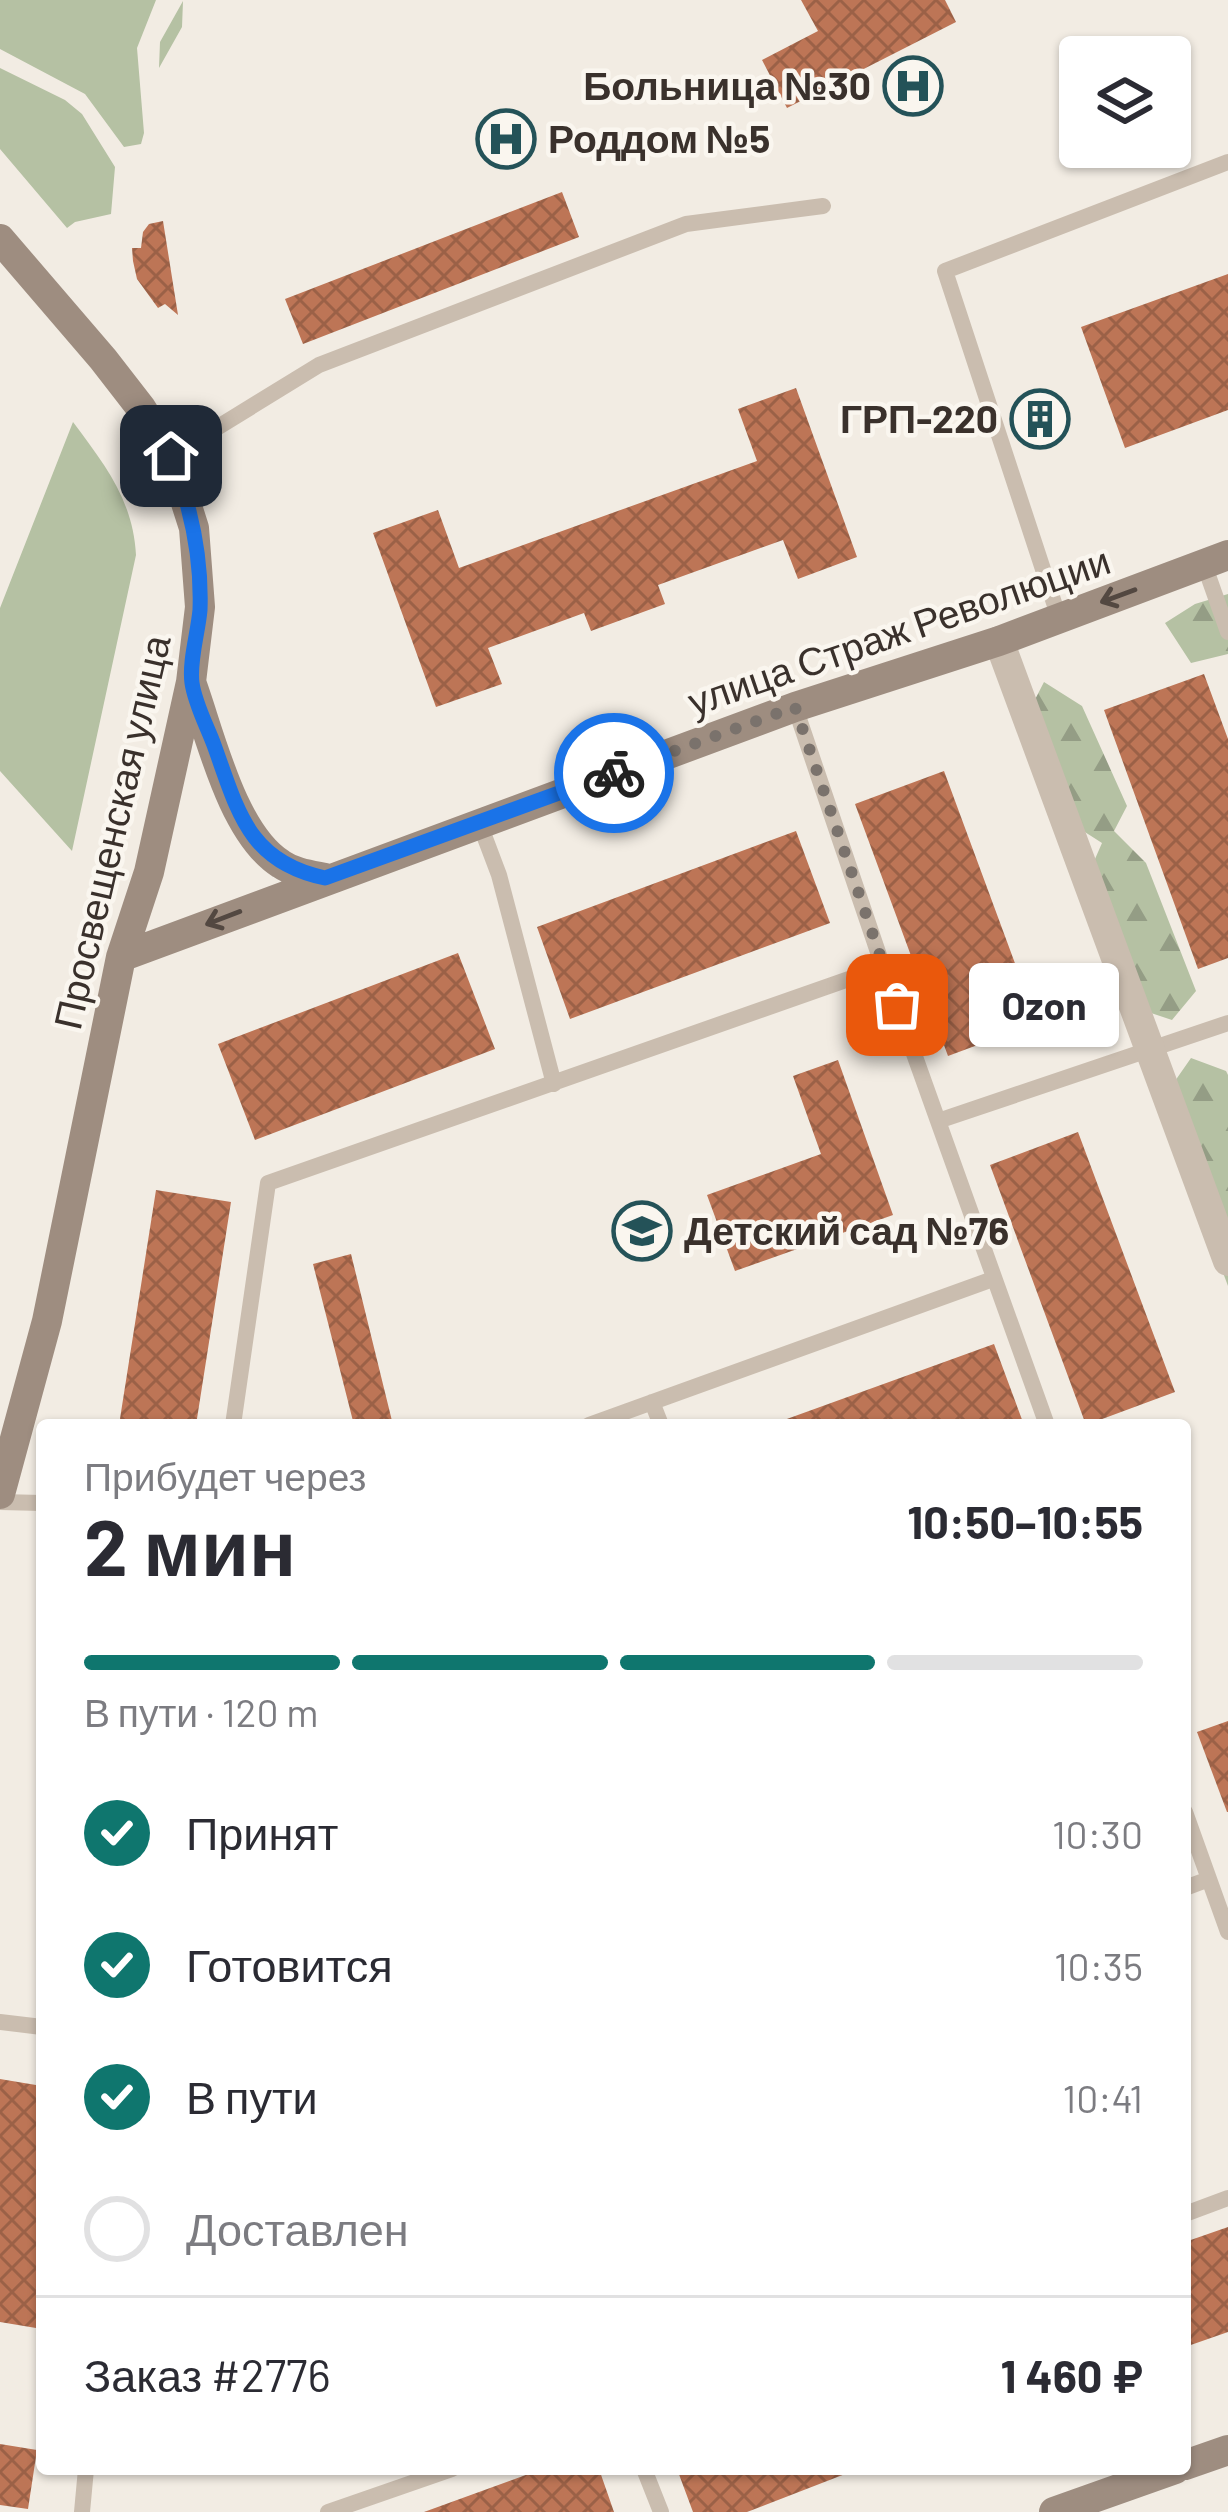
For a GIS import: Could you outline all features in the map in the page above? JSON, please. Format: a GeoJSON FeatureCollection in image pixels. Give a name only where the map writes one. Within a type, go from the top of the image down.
{"type":"FeatureCollection","features":[{"type":"Feature","properties":{"kind":"street","name":"Просвещенская улица"},"geometry":{"type":"LineString","coordinates":[[0,239],[103,358],[171,456],[190,510],[200,607],[191,682],[148,872],[121,957],[47,1321],[0,1498]]}},
{"type":"Feature","properties":{"kind":"street","name":"улица Страж Революции"},"geometry":{"type":"LineString","coordinates":[[121,957],[795,707],[999,640],[1216,560]]}},
{"type":"Feature","properties":{"kind":"street"},"geometry":{"type":"LineString","coordinates":[[999,640],[1228,1262]]}},
{"type":"Feature","properties":{"kind":"street"},"geometry":{"type":"LineString","coordinates":[[191,682],[234,802],[250,830],[280,864],[325,878]]}},
{"type":"Feature","properties":{"kind":"street"},"geometry":{"type":"LineString","coordinates":[[1191,2463],[1228,2450]]}},
{"type":"Feature","properties":{"kind":"street"},"geometry":{"type":"LineString","coordinates":[[1054,2512],[1158,2475]]}},
{"type":"Feature","properties":{"kind":"lane"},"geometry":{"type":"LineString","coordinates":[[1059,618],[945,271],[1228,162]]}},
{"type":"Feature","properties":{"kind":"lane"},"geometry":{"type":"LineString","coordinates":[[171,456],[319,364],[686,224],[823,206]]}},
{"type":"Feature","properties":{"kind":"lane"},"geometry":{"type":"LineString","coordinates":[[1216,560],[1228,632]]}},
{"type":"Feature","properties":{"kind":"lane"},"geometry":{"type":"LineString","coordinates":[[795,707],[1045,1419]]}},
{"type":"Feature","properties":{"kind":"lane"},"geometry":{"type":"LineString","coordinates":[[479,823],[499,875],[554,1084]]}},
{"type":"Feature","properties":{"kind":"lane"},"geometry":{"type":"LineString","coordinates":[[234,1419],[268,1183],[883,967]]}},
{"type":"Feature","properties":{"kind":"lane"},"geometry":{"type":"LineString","coordinates":[[938,1121],[1228,1023]]}},
{"type":"Feature","properties":{"kind":"lane"},"geometry":{"type":"LineString","coordinates":[[605,1419],[993,1279]]}},
{"type":"Feature","properties":{"kind":"lane"},"geometry":{"type":"LineString","coordinates":[[652,1402],[659,1419]]}},
{"type":"Feature","properties":{"kind":"lane"},"geometry":{"type":"LineString","coordinates":[[0,1498],[36,1502]]}},
{"type":"Feature","properties":{"kind":"lane"},"geometry":{"type":"LineString","coordinates":[[1191,1829],[1228,1932]]}},
{"type":"Feature","properties":{"kind":"lane"},"geometry":{"type":"LineString","coordinates":[[1191,1886],[1209,1879]]}},
{"type":"Feature","properties":{"kind":"lane"},"geometry":{"type":"LineString","coordinates":[[0,2022],[36,2026]]}},
{"type":"Feature","properties":{"kind":"lane"},"geometry":{"type":"LineString","coordinates":[[1191,2211],[1228,2198]]}},
{"type":"Feature","properties":{"kind":"lane"},"geometry":{"type":"LineString","coordinates":[[82,2512],[85,2475]]}},
{"type":"Feature","properties":{"kind":"lane"},"geometry":{"type":"LineString","coordinates":[[328,2512],[435,2475]]}},
{"type":"Feature","properties":{"kind":"lane"},"geometry":{"type":"LineString","coordinates":[[646,2475],[661,2512]]}},
{"type":"Feature","properties":{"kind":"green space"},"geometry":{"type":"Polygon","coordinates":[[[0,0],[156,0],[137,48],[141,144],[124,147],[85,94],[0,49],[0,0]]]}},
{"type":"Feature","properties":{"kind":"green space"},"geometry":{"type":"Polygon","coordinates":[[[183,1],[182,27],[159,68],[160,42],[183,1]]]}},
{"type":"Feature","properties":{"kind":"green space"},"geometry":{"type":"Polygon","coordinates":[[[0,68],[65,100],[82,114],[115,167],[111,214],[67,228],[0,149],[0,68]]]}},
{"type":"Feature","properties":{"kind":"green space"},"geometry":{"type":"Polygon","coordinates":[[[73,422],[123,500],[136,555],[72,851],[0,771],[0,608],[73,422]]]}},
{"type":"Feature","properties":{"kind":"green space"},"geometry":{"type":"Polygon","coordinates":[[[1228,594],[1228,654],[1191,663],[1165,623],[1195,604],[1228,594]]]}},
{"type":"Feature","properties":{"kind":"green space"},"geometry":{"type":"Polygon","coordinates":[[[1044,682],[1082,706],[1127,806],[1114,831],[1146,863],[1196,991],[1172,1020],[1142,1010],[1088,875],[1102,843],[1063,818],[1024,721],[1044,682]]]}},
{"type":"Feature","properties":{"kind":"green space"},"geometry":{"type":"Polygon","coordinates":[[[1191,1058],[1228,1075],[1228,1286],[1204,1222],[1168,1091],[1191,1058]]]}},
{"type":"Feature","properties":{"kind":"building"},"geometry":{"type":"Polygon","coordinates":[[[801,0],[945,0],[956,22],[787,108],[762,60],[818,31],[801,0]]]}},
{"type":"Feature","properties":{"kind":"building"},"geometry":{"type":"Polygon","coordinates":[[[562,192],[579,237],[303,344],[285,299],[562,192]]]}},
{"type":"Feature","properties":{"kind":"building"},"geometry":{"type":"Polygon","coordinates":[[[163,221],[178,315],[165,304],[158,308],[137,279],[133,261],[132,248],[141,248],[149,224],[163,221]]]}},
{"type":"Feature","properties":{"kind":"building"},"geometry":{"type":"Polygon","coordinates":[[[1228,274],[1228,410],[1125,448],[1081,327],[1228,274]]]}},
{"type":"Feature","properties":{"kind":"building"},"geometry":{"type":"Polygon","coordinates":[[[796,388],[857,557],[798,579],[783,540],[658,585],[665,604],[591,631],[584,613],[488,648],[502,684],[436,707],[373,533],[438,510],[459,568],[757,461],[738,409],[796,388]]]}},
{"type":"Feature","properties":{"kind":"building","name":"ГРП-220"},"geometry":{"type":"Polygon","coordinates":[[[1049,400],[1059,427],[1031,437],[1021,410],[1049,400]]]}},
{"type":"Feature","properties":{"kind":"building"},"geometry":{"type":"Polygon","coordinates":[[[1204,674],[1228,739],[1228,958],[1198,969],[1104,710],[1204,674]]]}},
{"type":"Feature","properties":{"kind":"building"},"geometry":{"type":"Polygon","coordinates":[[[944,771],[1037,1023],[948,1056],[855,804],[944,771]]]}},
{"type":"Feature","properties":{"kind":"building"},"geometry":{"type":"Polygon","coordinates":[[[796,831],[830,923],[570,1019],[537,927],[796,831]]]}},
{"type":"Feature","properties":{"kind":"building"},"geometry":{"type":"Polygon","coordinates":[[[458,953],[495,1049],[255,1140],[218,1044],[458,953]]]}},
{"type":"Feature","properties":{"kind":"building"},"geometry":{"type":"Polygon","coordinates":[[[838,1060],[893,1215],[735,1271],[707,1195],[821,1154],[793,1076],[838,1060]]]}},
{"type":"Feature","properties":{"kind":"building"},"geometry":{"type":"Polygon","coordinates":[[[1078,1132],[1175,1392],[1102,1419],[1084,1419],[990,1165],[1078,1132]]]}},
{"type":"Feature","properties":{"kind":"building"},"geometry":{"type":"Polygon","coordinates":[[[156,1190],[231,1202],[197,1419],[120,1419],[156,1190]]]}},
{"type":"Feature","properties":{"kind":"building"},"geometry":{"type":"Polygon","coordinates":[[[351,1254],[392,1419],[352,1419],[313,1264],[351,1254]]]}},
{"type":"Feature","properties":{"kind":"building"},"geometry":{"type":"Polygon","coordinates":[[[994,1344],[1022,1419],[787,1419],[994,1344]]]}},
{"type":"Feature","properties":{"kind":"building"},"geometry":{"type":"Polygon","coordinates":[[[1228,1721],[1228,1812],[1227,1812],[1197,1732],[1228,1721]]]}},
{"type":"Feature","properties":{"kind":"building"},"geometry":{"type":"Polygon","coordinates":[[[0,2079],[36,2085],[36,2328],[0,2322],[0,2079]]]}},
{"type":"Feature","properties":{"kind":"building"},"geometry":{"type":"Polygon","coordinates":[[[1228,2227],[1228,2332],[1191,2345],[1191,2240],[1228,2227]]]}},
{"type":"Feature","properties":{"kind":"building"},"geometry":{"type":"Polygon","coordinates":[[[0,2444],[36,2450],[28,2509],[0,2505],[0,2444]]]}},
{"type":"Feature","properties":{"kind":"building"},"geometry":{"type":"Polygon","coordinates":[[[526,2475],[601,2475],[614,2512],[424,2512],[526,2475]]]}},
{"type":"Feature","properties":{"kind":"building"},"geometry":{"type":"Polygon","coordinates":[[[679,2475],[843,2475],[747,2512],[693,2512],[679,2475]]]}},
{"type":"Feature","properties":{"kind":"way so far"},"geometry":{"type":"LineString","coordinates":[[614,773],[795,707],[897,1005]]}},
{"type":"Feature","properties":{"kind":"place","name":"Больница №30"},"geometry":{"type":"Point","coordinates":[913,86]}},
{"type":"Feature","properties":{"kind":"place","name":"Роддом №5"},"geometry":{"type":"Point","coordinates":[506,139]}},
{"type":"Feature","properties":{"kind":"place","name":"ГРП-220"},"geometry":{"type":"Point","coordinates":[1040,419]}},
{"type":"Feature","properties":{"kind":"place","name":"Ozon"},"geometry":{"type":"Point","coordinates":[897,1005]}},
{"type":"Feature","properties":{"kind":"place","name":"Детский сад №76"},"geometry":{"type":"Point","coordinates":[642,1231]}},
{"type":"Feature","properties":{"kind":"route"},"geometry":{"type":"LineString","coordinates":[[171,456],[194,528],[199,568],[200,607],[191,682],[234,802],[263,849],[280,864],[325,878],[614,773]]}}]}
